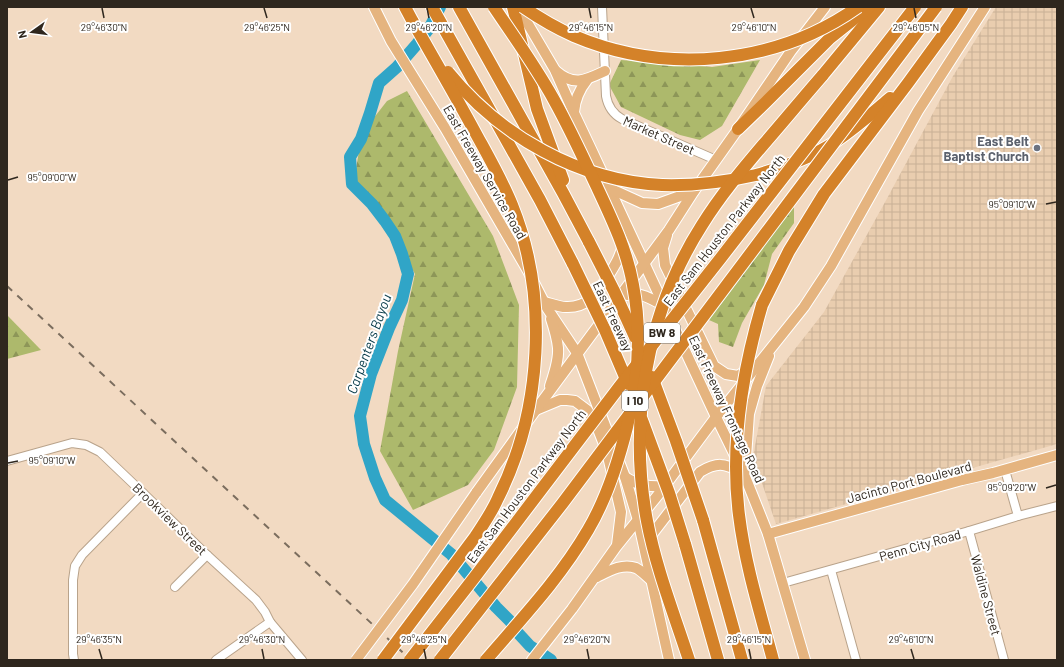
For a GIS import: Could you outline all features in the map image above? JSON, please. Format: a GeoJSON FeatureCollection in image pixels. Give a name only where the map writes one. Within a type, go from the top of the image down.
{"type":"FeatureCollection","features":[{"type":"Feature","properties":{"kind":"highway"},"geometry":{"type":"LineString","coordinates":[[383,660],[475,537],[498,499],[512,466],[522,434],[530,399],[536,351],[535,308],[526,246],[512,204],[502,181],[484,148],[404,7]]}},
{"type":"Feature","properties":{"kind":"highway","name":"East Freeway"},"geometry":{"type":"LineString","coordinates":[[432,7],[540,200],[605,330],[660,467],[685,544],[718,660]]}},
{"type":"Feature","properties":{"kind":"highway","name":"East Freeway"},"geometry":{"type":"LineString","coordinates":[[459,7],[577,218],[617,298],[650,374],[676,441],[703,520],[742,660]]}},
{"type":"Feature","properties":{"kind":"highway"},"geometry":{"type":"LineString","coordinates":[[486,660],[560,573],[579,545],[602,505],[622,446],[632,402],[638,356],[636,307],[633,285],[624,250],[617,232],[554,99],[494,7]]}},
{"type":"Feature","properties":{"kind":"highway"},"geometry":{"type":"LineString","coordinates":[[512,7],[516,15],[537,109],[577,218]]}},
{"type":"Feature","properties":{"kind":"highway"},"geometry":{"type":"LineString","coordinates":[[524,7],[561,30],[597,45],[639,55],[692,60],[744,55],[793,42],[820,30],[858,7]]}},
{"type":"Feature","properties":{"kind":"highway"},"geometry":{"type":"LineString","coordinates":[[738,129],[830,38],[869,7]]}},
{"type":"Feature","properties":{"kind":"highway"},"geometry":{"type":"LineString","coordinates":[[689,660],[651,538],[644,501],[641,472],[640,437],[642,402],[647,366],[659,320],[676,273],[686,251],[717,202],[879,7]]}},
{"type":"Feature","properties":{"kind":"highway","name":"East Sam Houston Parkway North"},"geometry":{"type":"LineString","coordinates":[[410,660],[620,386],[915,7]]}},
{"type":"Feature","properties":{"kind":"highway","name":"BW 8"},"geometry":{"type":"LineString","coordinates":[[440,660],[571,492],[936,7]]}},
{"type":"Feature","properties":{"kind":"highway"},"geometry":{"type":"LineString","coordinates":[[773,660],[747,559],[739,515],[736,478],[737,432],[742,391],[753,336],[762,305],[789,251],[824,194],[908,83],[962,7]]}},
{"type":"Feature","properties":{"kind":"highway"},"geometry":{"type":"LineString","coordinates":[[413,22],[460,86],[493,118],[510,130],[558,158],[585,169],[606,176],[650,184],[673,185],[721,182],[756,175],[796,162],[827,147],[864,120],[908,83]]}},
{"type":"Feature","properties":{"kind":"main road","name":"East Freeway Service Road"},"geometry":{"type":"LineString","coordinates":[[374,7],[391,41],[445,128],[546,305]]}},
{"type":"Feature","properties":{"kind":"main road","name":"East Freeway Frontage Road"},"geometry":{"type":"LineString","coordinates":[[518,7],[556,70],[574,113],[644,264],[744,474],[768,534],[805,660]]}},
{"type":"Feature","properties":{"kind":"main road"},"geometry":{"type":"LineString","coordinates":[[356,660],[413,584],[476,493],[577,353],[669,230],[694,191],[791,51],[825,7]]}},
{"type":"Feature","properties":{"kind":"main road"},"geometry":{"type":"LineString","coordinates":[[532,660],[572,609],[616,547],[716,417],[804,307],[831,266],[918,111],[985,7]]}},
{"type":"Feature","properties":{"kind":"main road"},"geometry":{"type":"LineString","coordinates":[[556,70],[561,75],[573,80],[587,80]]}},
{"type":"Feature","properties":{"kind":"main road"},"geometry":{"type":"LineString","coordinates":[[574,113],[574,104],[578,93],[587,80],[605,70]]}},
{"type":"Feature","properties":{"kind":"main road"},"geometry":{"type":"LineString","coordinates":[[609,188],[642,202],[658,204],[694,191]]}},
{"type":"Feature","properties":{"kind":"main road"},"geometry":{"type":"LineString","coordinates":[[546,305],[566,308],[586,303],[596,295],[616,265],[622,251],[625,234],[625,222]]}},
{"type":"Feature","properties":{"kind":"main road"},"geometry":{"type":"LineString","coordinates":[[669,230],[663,248],[665,265],[714,366],[726,374],[738,376],[761,360]]}},
{"type":"Feature","properties":{"kind":"main road"},"geometry":{"type":"LineString","coordinates":[[620,296],[640,294],[664,306]]}},
{"type":"Feature","properties":{"kind":"main road"},"geometry":{"type":"LineString","coordinates":[[546,305],[577,353],[625,477],[638,520],[669,660]]}},
{"type":"Feature","properties":{"kind":"main road"},"geometry":{"type":"LineString","coordinates":[[546,305],[558,348],[554,374],[548,393]]}},
{"type":"Feature","properties":{"kind":"main road"},"geometry":{"type":"LineString","coordinates":[[646,558],[648,544],[653,533],[700,472],[712,466],[724,465],[730,466],[744,474],[749,414],[757,386],[774,345]]}},
{"type":"Feature","properties":{"kind":"main road"},"geometry":{"type":"LineString","coordinates":[[535,411],[560,400],[575,401],[587,410],[596,424],[607,452],[621,512],[616,547]]}},
{"type":"Feature","properties":{"kind":"main road","name":"Jacinto Port Boulevard"},"geometry":{"type":"LineString","coordinates":[[768,534],[1057,455]]}},
{"type":"Feature","properties":{"kind":"main road"},"geometry":{"type":"LineString","coordinates":[[625,477],[633,482],[651,487],[664,486]]}},
{"type":"Feature","properties":{"kind":"main road"},"geometry":{"type":"LineString","coordinates":[[595,578],[611,569],[630,567],[638,569],[651,580]]}},
{"type":"Feature","properties":{"kind":"street","name":"Market Street"},"geometry":{"type":"LineString","coordinates":[[602,7],[606,96],[610,108],[617,116],[716,160]]}},
{"type":"Feature","properties":{"kind":"street","name":"Brookview Street"},"geometry":{"type":"LineString","coordinates":[[7,461],[72,443],[86,445],[100,452],[256,600],[270,622],[302,660]]}},
{"type":"Feature","properties":{"kind":"street"},"geometry":{"type":"LineString","coordinates":[[1005,470],[1018,516]]}},
{"type":"Feature","properties":{"kind":"street"},"geometry":{"type":"LineString","coordinates":[[74,660],[72,580],[75,566],[82,555],[144,493]]}},
{"type":"Feature","properties":{"kind":"street","name":"Penn City Road"},"geometry":{"type":"LineString","coordinates":[[783,583],[1057,506]]}},
{"type":"Feature","properties":{"kind":"street","name":"Waldine Street"},"geometry":{"type":"LineString","coordinates":[[969,531],[1004,660]]}},
{"type":"Feature","properties":{"kind":"street"},"geometry":{"type":"LineString","coordinates":[[175,587],[207,555]]}},
{"type":"Feature","properties":{"kind":"street"},"geometry":{"type":"LineString","coordinates":[[831,570],[856,660]]}},
{"type":"Feature","properties":{"kind":"street"},"geometry":{"type":"LineString","coordinates":[[216,660],[270,622]]}},
{"type":"Feature","properties":{"kind":"shaded area"},"geometry":{"type":"Polygon","coordinates":[[[996,7],[1057,7],[1057,444],[776,524],[753,457],[766,386],[824,312],[953,76],[996,7]]]}},
{"type":"Feature","properties":{"kind":"green space"},"geometry":{"type":"Polygon","coordinates":[[[621,60],[712,67],[760,60],[722,126],[700,140],[680,135],[621,107],[609,85],[621,60]]]}},
{"type":"Feature","properties":{"kind":"green space"},"geometry":{"type":"Polygon","coordinates":[[[407,91],[493,236],[519,305],[517,387],[494,450],[468,485],[413,510],[380,451],[398,351],[415,274],[379,207],[354,181],[362,133],[387,101],[407,91]]]}},
{"type":"Feature","properties":{"kind":"green space"},"geometry":{"type":"Polygon","coordinates":[[[794,205],[794,223],[772,254],[764,285],[742,323],[733,347],[719,342],[718,324],[709,320],[794,205]]]}},
{"type":"Feature","properties":{"kind":"green space"},"geometry":{"type":"Polygon","coordinates":[[[7,315],[41,350],[7,359],[7,315]]]}},
{"type":"Feature","properties":{"kind":"waterway","name":"Carpenters Bayou"},"geometry":{"type":"LineString","coordinates":[[440,7],[430,27],[417,44],[397,67],[379,83],[361,139],[350,157],[352,184],[372,204],[395,236],[408,274],[402,300],[371,374],[360,416],[364,444],[375,478],[385,500],[451,554],[530,646],[551,660]]}},
{"type":"Feature","properties":{"kind":"railway"},"geometry":{"type":"LineString","coordinates":[[7,286],[411,660]]}},
{"type":"Feature","properties":{"kind":"place","name":"East Belt Baptist Church"},"geometry":{"type":"Point","coordinates":[1037,148]}}]}
